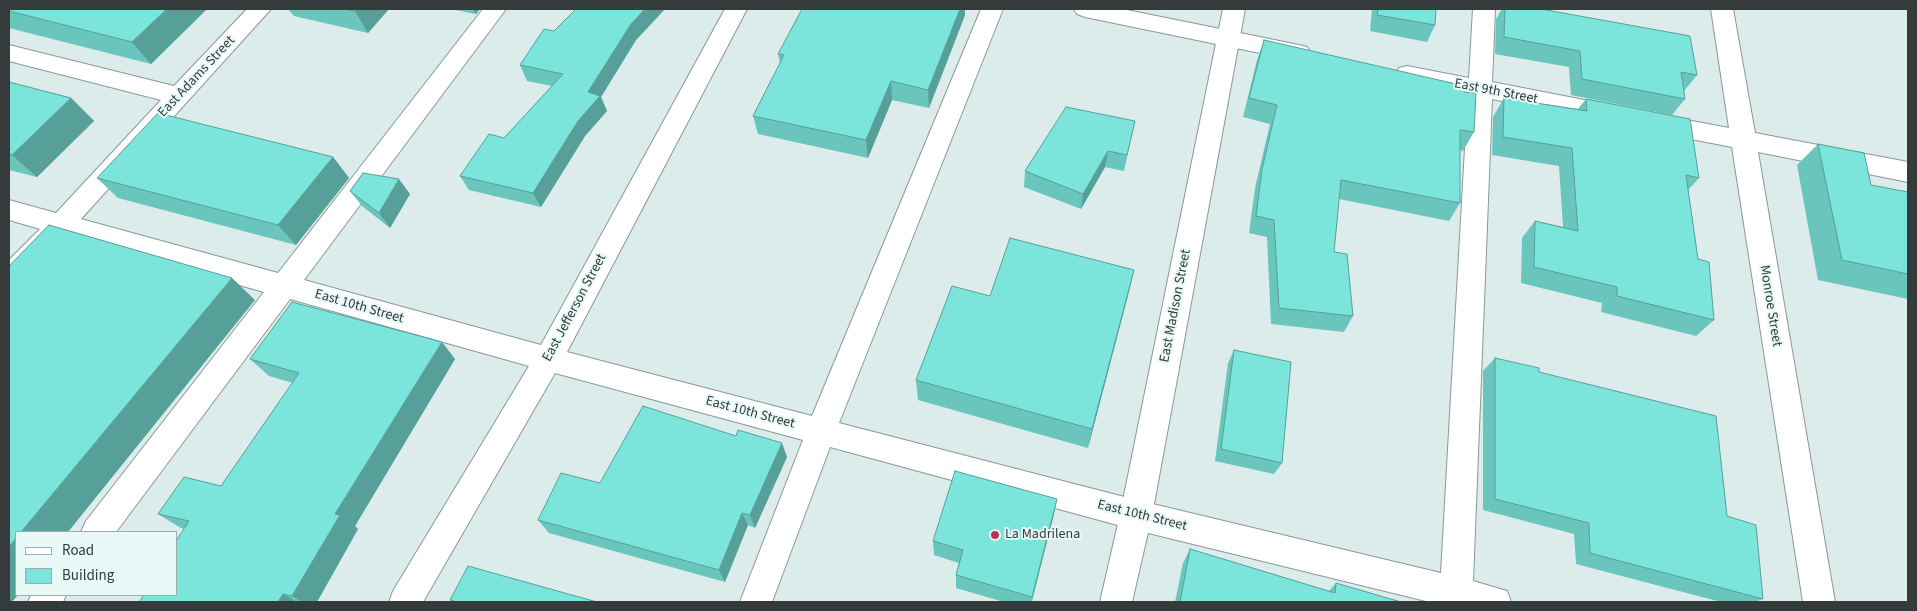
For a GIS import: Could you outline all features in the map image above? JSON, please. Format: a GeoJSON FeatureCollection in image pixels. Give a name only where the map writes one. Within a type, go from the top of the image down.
{"type":"FeatureCollection","features":[{"type":"Feature","properties":{"kind":"street","name":"East Adams Street"},"geometry":{"type":"LineString","coordinates":[[9,277],[260,9]]}},
{"type":"Feature","properties":{"kind":"street"},"geometry":{"type":"LineString","coordinates":[[98,531],[495,9]]}},
{"type":"Feature","properties":{"kind":"street","name":"East Jefferson Street"},"geometry":{"type":"LineString","coordinates":[[405,602],[548,359],[736,9]]}},
{"type":"Feature","properties":{"kind":"street"},"geometry":{"type":"LineString","coordinates":[[756,602],[821,432],[992,9]]}},
{"type":"Feature","properties":{"kind":"street"},"geometry":{"type":"LineString","coordinates":[[1085,9],[1325,58]]}},
{"type":"Feature","properties":{"kind":"street","name":"East Madison Street"},"geometry":{"type":"LineString","coordinates":[[1116,602],[1136,514],[1234,9]]}},
{"type":"Feature","properties":{"kind":"street"},"geometry":{"type":"LineString","coordinates":[[1456,598],[1482,89],[1484,9]]}},
{"type":"Feature","properties":{"kind":"street","name":"Monroe Street"},"geometry":{"type":"LineString","coordinates":[[1722,9],[1819,602]]}},
{"type":"Feature","properties":{"kind":"street"},"geometry":{"type":"LineString","coordinates":[[9,53],[179,96]]}},
{"type":"Feature","properties":{"kind":"street","name":"East 9th Street"},"geometry":{"type":"LineString","coordinates":[[1384,70],[1908,172]]}},
{"type":"Feature","properties":{"kind":"street","name":"East 10th Street"},"geometry":{"type":"LineString","coordinates":[[9,210],[548,359],[821,432],[1456,598],[1495,602]]}},
{"type":"Feature","properties":{"kind":"building"},"geometry":{"type":"Polygon","coordinates":[[[9,9],[167,9],[132,42],[9,11],[9,9]]]}},
{"type":"Feature","properties":{"kind":"building"},"geometry":{"type":"Polygon","coordinates":[[[576,9],[645,9],[631,24],[588,92],[600,96],[578,121],[533,193],[460,176],[489,134],[504,138],[563,74],[520,65],[544,29],[554,31],[576,9]]]}},
{"type":"Feature","properties":{"kind":"building"},"geometry":{"type":"Polygon","coordinates":[[[802,9],[960,9],[928,90],[891,81],[866,140],[753,116],[784,55],[778,54],[802,9]]]}},
{"type":"Feature","properties":{"kind":"building"},"geometry":{"type":"Polygon","coordinates":[[[1378,9],[1436,9],[1435,25],[1377,15],[1378,9]]]}},
{"type":"Feature","properties":{"kind":"building"},"geometry":{"type":"Polygon","coordinates":[[[1505,9],[1541,9],[1690,36],[1697,75],[1681,72],[1685,99],[1582,79],[1580,51],[1504,37],[1505,9]]]}},
{"type":"Feature","properties":{"kind":"building"},"geometry":{"type":"Polygon","coordinates":[[[1264,40],[1465,86],[1464,92],[1476,93],[1474,132],[1460,130],[1460,203],[1341,180],[1334,252],[1347,254],[1353,316],[1279,308],[1274,220],[1256,216],[1262,169],[1277,105],[1249,98],[1264,40]]]}},
{"type":"Feature","properties":{"kind":"building"},"geometry":{"type":"Polygon","coordinates":[[[9,82],[71,98],[12,155],[9,154],[9,82]]]}},
{"type":"Feature","properties":{"kind":"building"},"geometry":{"type":"Polygon","coordinates":[[[1504,98],[1587,111],[1586,99],[1690,119],[1699,178],[1686,175],[1698,259],[1709,262],[1714,320],[1617,296],[1617,287],[1534,267],[1535,221],[1578,231],[1572,148],[1503,137],[1504,98]]]}},
{"type":"Feature","properties":{"kind":"building"},"geometry":{"type":"Polygon","coordinates":[[[1066,107],[1135,121],[1127,155],[1108,151],[1083,194],[1025,171],[1066,107]]]}},
{"type":"Feature","properties":{"kind":"building"},"geometry":{"type":"Polygon","coordinates":[[[158,113],[333,157],[278,225],[97,178],[158,113]]]}},
{"type":"Feature","properties":{"kind":"building"},"geometry":{"type":"Polygon","coordinates":[[[1818,144],[1864,153],[1871,185],[1908,192],[1908,274],[1842,260],[1818,144]]]}},
{"type":"Feature","properties":{"kind":"building"},"geometry":{"type":"Polygon","coordinates":[[[363,173],[399,179],[379,213],[350,191],[363,173]]]}},
{"type":"Feature","properties":{"kind":"building"},"geometry":{"type":"Polygon","coordinates":[[[49,225],[232,278],[22,531],[15,531],[15,539],[9,547],[9,266],[49,225]]]}},
{"type":"Feature","properties":{"kind":"building"},"geometry":{"type":"Polygon","coordinates":[[[1010,238],[1134,270],[1092,429],[916,380],[952,286],[990,296],[1010,238]]]}},
{"type":"Feature","properties":{"kind":"building"},"geometry":{"type":"Polygon","coordinates":[[[292,302],[442,342],[335,514],[340,515],[292,596],[283,594],[278,602],[139,602],[143,596],[178,596],[178,538],[189,521],[158,514],[184,477],[221,486],[299,373],[250,359],[292,302]]]}},
{"type":"Feature","properties":{"kind":"building"},"geometry":{"type":"Polygon","coordinates":[[[1234,350],[1291,362],[1282,463],[1221,449],[1234,350]]]}},
{"type":"Feature","properties":{"kind":"building"},"geometry":{"type":"Polygon","coordinates":[[[1495,358],[1539,368],[1539,372],[1716,416],[1727,516],[1756,525],[1763,599],[1590,553],[1589,523],[1495,499],[1495,358]]]}},
{"type":"Feature","properties":{"kind":"building"},"geometry":{"type":"Polygon","coordinates":[[[643,406],[736,436],[738,430],[782,443],[750,515],[742,513],[719,570],[538,520],[561,473],[600,483],[643,406]]]}},
{"type":"Feature","properties":{"kind":"building","name":"La Madrilena"},"geometry":{"type":"Polygon","coordinates":[[[955,471],[1057,499],[1032,597],[956,575],[963,550],[933,541],[955,471]]]}},
{"type":"Feature","properties":{"kind":"building"},"geometry":{"type":"Polygon","coordinates":[[[1190,549],[1335,593],[1336,583],[1401,602],[1180,602],[1190,549]]]}},
{"type":"Feature","properties":{"kind":"building"},"geometry":{"type":"Polygon","coordinates":[[[468,566],[597,602],[457,602],[450,600],[468,566]]]}},
{"type":"Feature","properties":{"kind":"place","name":"La Madrilena"},"geometry":{"type":"Point","coordinates":[995,535]}}]}
